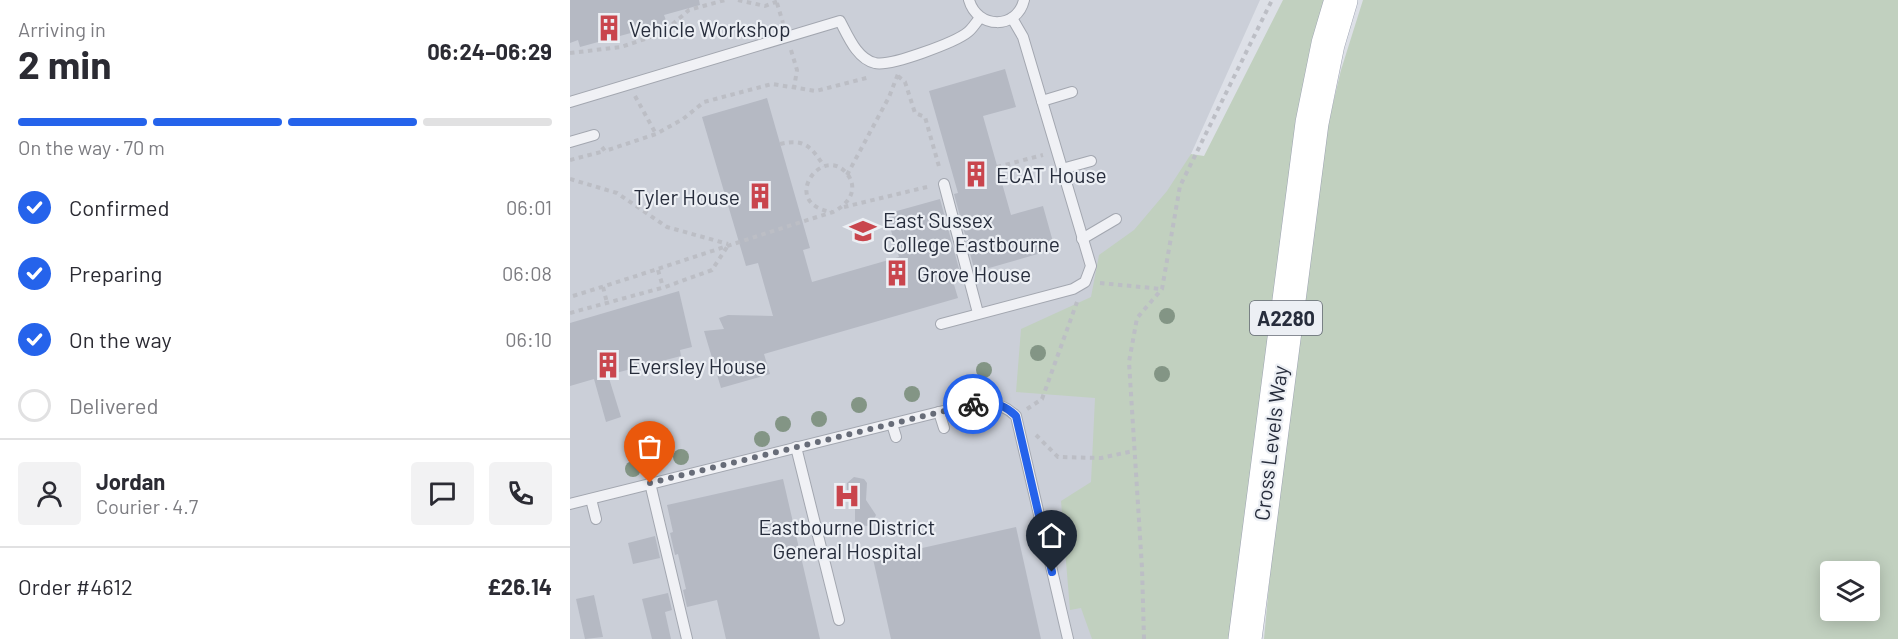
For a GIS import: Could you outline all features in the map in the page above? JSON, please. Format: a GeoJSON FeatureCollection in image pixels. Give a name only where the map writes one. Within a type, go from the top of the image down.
{"type":"FeatureCollection","features":[{"type":"Feature","properties":{"kind":"main road","name":"Cross Levels Way"},"geometry":{"type":"LineString","coordinates":[[1245,639],[1312,123],[1328,44],[1341,0]]}},
{"type":"Feature","properties":{"kind":"lane"},"geometry":{"type":"LineString","coordinates":[[969,0],[980,18],[996,23],[1012,18],[1018,13],[1024,0]]}},
{"type":"Feature","properties":{"kind":"lane"},"geometry":{"type":"LineString","coordinates":[[570,102],[840,21],[860,55],[876,64],[894,61],[951,43],[969,32],[980,18]]}},
{"type":"Feature","properties":{"kind":"lane"},"geometry":{"type":"LineString","coordinates":[[941,324],[1073,289],[1085,282],[1091,266],[1023,37],[1012,18]]}},
{"type":"Feature","properties":{"kind":"lane"},"geometry":{"type":"LineString","coordinates":[[1042,101],[1072,92]]}},
{"type":"Feature","properties":{"kind":"lane"},"geometry":{"type":"LineString","coordinates":[[570,142],[594,135]]}},
{"type":"Feature","properties":{"kind":"lane"},"geometry":{"type":"LineString","coordinates":[[1062,169],[1091,161]]}},
{"type":"Feature","properties":{"kind":"lane"},"geometry":{"type":"LineString","coordinates":[[944,184],[978,313]]}},
{"type":"Feature","properties":{"kind":"lane"},"geometry":{"type":"LineString","coordinates":[[1082,239],[1116,219]]}},
{"type":"Feature","properties":{"kind":"lane"},"geometry":{"type":"LineString","coordinates":[[570,504],[939,412],[981,402],[991,402],[1009,409],[1016,416],[1068,639]]}},
{"type":"Feature","properties":{"kind":"lane"},"geometry":{"type":"LineString","coordinates":[[939,412],[944,428]]}},
{"type":"Feature","properties":{"kind":"lane"},"geometry":{"type":"LineString","coordinates":[[892,424],[896,437]]}},
{"type":"Feature","properties":{"kind":"lane"},"geometry":{"type":"LineString","coordinates":[[796,447],[839,620]]}},
{"type":"Feature","properties":{"kind":"lane"},"geometry":{"type":"LineString","coordinates":[[650,483],[687,639]]}},
{"type":"Feature","properties":{"kind":"lane"},"geometry":{"type":"LineString","coordinates":[[591,498],[596,519]]}},
{"type":"Feature","properties":{"kind":"path"},"geometry":{"type":"LineString","coordinates":[[570,53],[621,47],[648,38],[667,29],[689,10],[725,0]]}},
{"type":"Feature","properties":{"kind":"path"},"geometry":{"type":"LineString","coordinates":[[738,0],[765,6],[781,0]]}},
{"type":"Feature","properties":{"kind":"path"},"geometry":{"type":"LineString","coordinates":[[1144,639],[1130,362],[1137,318],[1162,289],[1180,186],[1272,0]]}},
{"type":"Feature","properties":{"kind":"path"},"geometry":{"type":"LineString","coordinates":[[573,296],[658,270],[729,244],[844,207],[944,184],[925,117],[915,113],[905,82],[898,76],[896,70]]}},
{"type":"Feature","properties":{"kind":"path"},"geometry":{"type":"LineString","coordinates":[[570,160],[656,134],[683,119],[704,102],[772,84],[816,91],[873,76]]}},
{"type":"Feature","properties":{"kind":"path"},"geometry":{"type":"LineString","coordinates":[[847,175],[898,76]]}},
{"type":"Feature","properties":{"kind":"path"},"geometry":{"type":"LineString","coordinates":[[630,84],[640,109],[656,134]]}},
{"type":"Feature","properties":{"kind":"path"},"geometry":{"type":"LineString","coordinates":[[594,135],[605,151]]}},
{"type":"Feature","properties":{"kind":"path"},"geometry":{"type":"LineString","coordinates":[[780,144],[796,141],[812,148],[824,166]]}},
{"type":"Feature","properties":{"kind":"path"},"geometry":{"type":"LineString","coordinates":[[997,167],[1057,151]]}},
{"type":"Feature","properties":{"kind":"path"},"geometry":{"type":"LineString","coordinates":[[833,212],[821,210],[811,204],[806,193],[807,181],[814,171],[824,166],[837,167],[847,175],[852,185],[851,197],[844,207]]}},
{"type":"Feature","properties":{"kind":"path"},"geometry":{"type":"LineString","coordinates":[[570,179],[617,193],[667,226],[729,244]]}},
{"type":"Feature","properties":{"kind":"path"},"geometry":{"type":"LineString","coordinates":[[570,312],[663,287],[712,270],[729,244]]}},
{"type":"Feature","properties":{"kind":"path"},"geometry":{"type":"LineString","coordinates":[[658,270],[663,287]]}},
{"type":"Feature","properties":{"kind":"path"},"geometry":{"type":"LineString","coordinates":[[1133,451],[1101,458],[1058,457],[1016,416],[1042,399],[1085,282],[1162,289]]}},
{"type":"Feature","properties":{"kind":"path"},"geometry":{"type":"LineString","coordinates":[[603,287],[607,303]]}},
{"type":"Feature","properties":{"kind":"shaded area","name":"East Sussex College Eastbourne"},"geometry":{"type":"Polygon","coordinates":[[[570,0],[1260,0],[1122,308],[1126,639],[570,639],[570,0]]]}},
{"type":"Feature","properties":{"kind":"green space"},"geometry":{"type":"Polygon","coordinates":[[[1283,0],[1325,0],[1232,639],[1092,639],[1081,608],[1070,610],[1061,501],[1091,482],[1095,398],[1016,392],[1021,329],[1091,297],[1099,255],[1134,230],[1167,191],[1191,154],[1204,156],[1283,0]]]}},
{"type":"Feature","properties":{"kind":"green space"},"geometry":{"type":"Polygon","coordinates":[[[1363,0],[1898,0],[1898,639],[1264,639],[1275,520],[1318,167],[1341,70],[1363,0]]]}},
{"type":"Feature","properties":{"kind":"building","name":"Vehicle Workshop"},"geometry":{"type":"Polygon","coordinates":[[[570,0],[699,0],[700,5],[664,15],[667,23],[580,47],[578,40],[570,43],[570,0]]]}},
{"type":"Feature","properties":{"kind":"building","name":"ECAT House"},"geometry":{"type":"Polygon","coordinates":[[[1005,69],[1016,107],[983,116],[1011,215],[1043,206],[1055,249],[975,272],[954,194],[958,193],[929,91],[1005,69]]]}},
{"type":"Feature","properties":{"kind":"building"},"geometry":{"type":"Polygon","coordinates":[[[767,98],[810,248],[803,250],[812,282],[899,257],[886,214],[940,199],[961,276],[952,278],[958,298],[764,354],[770,374],[721,388],[704,331],[724,329],[719,318],[728,315],[773,316],[758,263],[746,266],[702,117],[767,98]]]}},
{"type":"Feature","properties":{"kind":"building","name":"Eversley House"},"geometry":{"type":"Polygon","coordinates":[[[679,291],[692,347],[680,350],[681,356],[608,375],[621,417],[606,422],[594,379],[570,386],[570,323],[679,291]]]}},
{"type":"Feature","properties":{"kind":"building"},"geometry":{"type":"Polygon","coordinates":[[[854,477],[864,479],[867,483],[866,500],[876,515],[872,524],[867,526],[855,521],[855,503],[847,494],[847,483],[854,477]]]}},
{"type":"Feature","properties":{"kind":"building"},"geometry":{"type":"Polygon","coordinates":[[[783,479],[820,639],[726,639],[717,600],[687,607],[683,590],[686,589],[678,554],[675,555],[670,533],[673,532],[667,505],[783,479]]]}},
{"type":"Feature","properties":{"kind":"building"},"geometry":{"type":"Polygon","coordinates":[[[1016,527],[1041,639],[891,639],[873,559],[1016,527]]]}},
{"type":"Feature","properties":{"kind":"building"},"geometry":{"type":"Polygon","coordinates":[[[655,536],[660,558],[633,564],[628,543],[655,536]]]}},
{"type":"Feature","properties":{"kind":"building"},"geometry":{"type":"Polygon","coordinates":[[[668,593],[672,610],[665,612],[671,639],[652,639],[642,599],[668,593]]]}},
{"type":"Feature","properties":{"kind":"building"},"geometry":{"type":"Polygon","coordinates":[[[594,595],[603,637],[585,639],[576,599],[594,595]]]}},
{"type":"Feature","properties":{"kind":"way so far"},"geometry":{"type":"LineString","coordinates":[[650,483],[973,404]]}},
{"type":"Feature","properties":{"kind":"place","name":"Vehicle Workshop"},"geometry":{"type":"Point","coordinates":[609,28]}},
{"type":"Feature","properties":{"kind":"place","name":"ECAT House"},"geometry":{"type":"Point","coordinates":[976,174]}},
{"type":"Feature","properties":{"kind":"place","name":"Tyler House"},"geometry":{"type":"Point","coordinates":[760,196]}},
{"type":"Feature","properties":{"kind":"place","name":"East Sussex College Eastbourne"},"geometry":{"type":"Point","coordinates":[863,231]}},
{"type":"Feature","properties":{"kind":"place","name":"Grove House"},"geometry":{"type":"Point","coordinates":[897,273]}},
{"type":"Feature","properties":{"kind":"place","name":"Eversley House"},"geometry":{"type":"Point","coordinates":[608,365]}},
{"type":"Feature","properties":{"kind":"place","name":"Eastbourne District General Hospital"},"geometry":{"type":"Point","coordinates":[847,496]}},
{"type":"Feature","properties":{"kind":"route"},"geometry":{"type":"LineString","coordinates":[[973,404],[991,402],[1009,409],[1016,416],[1052,572]]}}]}
